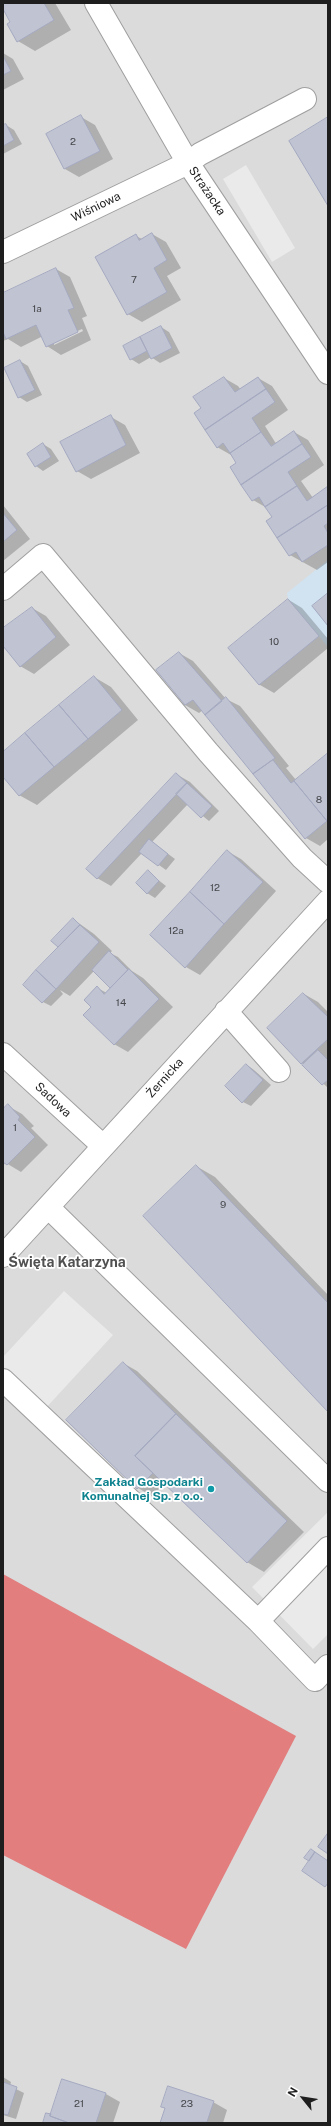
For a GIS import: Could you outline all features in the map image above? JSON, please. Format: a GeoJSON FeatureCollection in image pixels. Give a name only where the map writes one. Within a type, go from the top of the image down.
{"type":"FeatureCollection","features":[{"type":"Feature","properties":{"kind":"street","name":"Strażacka"},"geometry":{"type":"LineString","coordinates":[[96,3],[188,163],[328,373]]}},
{"type":"Feature","properties":{"kind":"street","name":"Wiśniowa"},"geometry":{"type":"LineString","coordinates":[[3,252],[188,163],[200,154],[305,99]]}},
{"type":"Feature","properties":{"kind":"street"},"geometry":{"type":"LineString","coordinates":[[3,588],[43,555],[208,752],[302,858],[328,882]]}},
{"type":"Feature","properties":{"kind":"street","name":"Żernicka"},"geometry":{"type":"LineString","coordinates":[[3,1256],[328,900]]}},
{"type":"Feature","properties":{"kind":"street"},"geometry":{"type":"LineString","coordinates":[[226,1011],[279,1071]]}},
{"type":"Feature","properties":{"kind":"street","name":"Sadowa"},"geometry":{"type":"LineString","coordinates":[[3,1054],[103,1146]]}},
{"type":"Feature","properties":{"kind":"street"},"geometry":{"type":"LineString","coordinates":[[48,1207],[328,1480]]}},
{"type":"Feature","properties":{"kind":"street"},"geometry":{"type":"LineString","coordinates":[[3,1380],[258,1621],[315,1680],[328,1666]]}},
{"type":"Feature","properties":{"kind":"street"},"geometry":{"type":"LineString","coordinates":[[258,1621],[328,1548]]}},
{"type":"Feature","properties":{"kind":"shaded area"},"geometry":{"type":"Polygon","coordinates":[[[3,3],[328,3],[328,2123],[3,2123],[3,3]]]}},
{"type":"Feature","properties":{"kind":"shaded area"},"geometry":{"type":"Polygon","coordinates":[[[246,165],[295,248],[272,262],[223,179],[246,165]]]}},
{"type":"Feature","properties":{"kind":"shaded area"},"geometry":{"type":"Polygon","coordinates":[[[328,560],[328,647],[288,599],[287,593],[328,560]]]}},
{"type":"Feature","properties":{"kind":"shaded area"},"geometry":{"type":"Polygon","coordinates":[[[64,1291],[113,1335],[45,1409],[3,1370],[3,1357],[64,1291]]]}},
{"type":"Feature","properties":{"kind":"shaded area"},"geometry":{"type":"Polygon","coordinates":[[[328,1512],[328,1634],[313,1649],[252,1587],[328,1512]]]}},
{"type":"Feature","properties":{"kind":"shaded area"},"geometry":{"type":"Polygon","coordinates":[[[3,1574],[296,1736],[186,1949],[3,1855],[3,1574]]]}},
{"type":"Feature","properties":{"kind":"building"},"geometry":{"type":"Polygon","coordinates":[[[3,3],[44,3],[54,20],[17,42],[7,24],[10,22],[3,9],[3,3]]]}},
{"type":"Feature","properties":{"kind":"building"},"geometry":{"type":"Polygon","coordinates":[[[3,56],[11,71],[3,75],[3,56]]]}},
{"type":"Feature","properties":{"kind":"building"},"geometry":{"type":"Polygon","coordinates":[[[81,115],[100,151],[64,169],[46,134],[81,115]]]}},
{"type":"Feature","properties":{"kind":"building"},"geometry":{"type":"Polygon","coordinates":[[[328,117],[328,206],[289,141],[328,117]]]}},
{"type":"Feature","properties":{"kind":"building"},"geometry":{"type":"Polygon","coordinates":[[[6,124],[14,140],[3,146],[3,125],[6,124]]]}},
{"type":"Feature","properties":{"kind":"building"},"geometry":{"type":"Polygon","coordinates":[[[152,233],[167,260],[154,268],[167,292],[127,315],[95,257],[136,234],[139,240],[152,233]]]}},
{"type":"Feature","properties":{"kind":"building"},"geometry":{"type":"Polygon","coordinates":[[[56,268],[74,308],[68,310],[78,332],[46,347],[36,325],[6,339],[3,332],[3,293],[56,268]]]}},
{"type":"Feature","properties":{"kind":"building"},"geometry":{"type":"Polygon","coordinates":[[[161,326],[172,348],[151,359],[140,337],[161,326]]]}},
{"type":"Feature","properties":{"kind":"building"},"geometry":{"type":"Polygon","coordinates":[[[140,337],[147,351],[130,360],[123,346],[140,337]]]}},
{"type":"Feature","properties":{"kind":"building"},"geometry":{"type":"Polygon","coordinates":[[[20,360],[35,390],[18,398],[4,368],[20,360]]]}},
{"type":"Feature","properties":{"kind":"building"},"geometry":{"type":"Polygon","coordinates":[[[224,377],[235,392],[258,377],[266,389],[205,430],[194,413],[201,408],[193,397],[224,377]]]}},
{"type":"Feature","properties":{"kind":"building"},"geometry":{"type":"Polygon","coordinates":[[[266,389],[275,402],[252,418],[261,432],[230,453],[223,443],[217,448],[205,430],[266,389]]]}},
{"type":"Feature","properties":{"kind":"building"},"geometry":{"type":"Polygon","coordinates":[[[111,415],[126,445],[76,472],[60,442],[111,415]]]}},
{"type":"Feature","properties":{"kind":"building"},"geometry":{"type":"Polygon","coordinates":[[[294,431],[302,444],[241,485],[230,467],[236,463],[230,453],[261,432],[271,446],[294,431]]]}},
{"type":"Feature","properties":{"kind":"building"},"geometry":{"type":"Polygon","coordinates":[[[43,443],[51,457],[35,467],[27,454],[43,443]]]}},
{"type":"Feature","properties":{"kind":"building"},"geometry":{"type":"Polygon","coordinates":[[[302,444],[311,457],[288,472],[297,486],[265,507],[259,497],[252,501],[241,485],[302,444]]]}},
{"type":"Feature","properties":{"kind":"building"},"geometry":{"type":"Polygon","coordinates":[[[297,486],[307,501],[328,486],[328,505],[277,538],[266,521],[272,517],[265,507],[297,486]]]}},
{"type":"Feature","properties":{"kind":"building"},"geometry":{"type":"Polygon","coordinates":[[[328,505],[328,523],[324,526],[328,533],[328,545],[302,562],[296,552],[289,556],[277,538],[328,505]]]}},
{"type":"Feature","properties":{"kind":"building"},"geometry":{"type":"Polygon","coordinates":[[[3,513],[17,530],[3,542],[3,513]]]}},
{"type":"Feature","properties":{"kind":"building"},"geometry":{"type":"Polygon","coordinates":[[[328,593],[328,626],[312,606],[328,593]]]}},
{"type":"Feature","properties":{"kind":"building"},"geometry":{"type":"Polygon","coordinates":[[[288,599],[319,636],[259,685],[228,648],[288,599]]]}},
{"type":"Feature","properties":{"kind":"building"},"geometry":{"type":"Polygon","coordinates":[[[32,607],[56,637],[20,667],[3,646],[3,628],[32,607]]]}},
{"type":"Feature","properties":{"kind":"building"},"geometry":{"type":"Polygon","coordinates":[[[179,652],[222,701],[205,715],[193,700],[185,705],[156,670],[179,652]]]}},
{"type":"Feature","properties":{"kind":"building"},"geometry":{"type":"Polygon","coordinates":[[[94,676],[122,710],[88,739],[59,705],[94,676]]]}},
{"type":"Feature","properties":{"kind":"building"},"geometry":{"type":"Polygon","coordinates":[[[226,697],[275,758],[253,774],[205,715],[226,697]]]}},
{"type":"Feature","properties":{"kind":"building"},"geometry":{"type":"Polygon","coordinates":[[[59,705],[88,739],[54,767],[25,733],[59,705]]]}},
{"type":"Feature","properties":{"kind":"building"},"geometry":{"type":"Polygon","coordinates":[[[25,733],[54,767],[19,796],[3,777],[3,752],[25,733]]]}},
{"type":"Feature","properties":{"kind":"building"},"geometry":{"type":"Polygon","coordinates":[[[328,753],[328,820],[327,821],[294,781],[328,753]]]}},
{"type":"Feature","properties":{"kind":"building"},"geometry":{"type":"Polygon","coordinates":[[[273,760],[291,783],[294,781],[327,821],[305,839],[253,774],[273,760]]]}},
{"type":"Feature","properties":{"kind":"building"},"geometry":{"type":"Polygon","coordinates":[[[176,773],[187,783],[97,879],[86,869],[176,773]]]}},
{"type":"Feature","properties":{"kind":"building"},"geometry":{"type":"Polygon","coordinates":[[[187,783],[212,806],[201,818],[176,794],[187,783]]]}},
{"type":"Feature","properties":{"kind":"building"},"geometry":{"type":"Polygon","coordinates":[[[149,839],[168,854],[158,866],[139,852],[149,839]]]}},
{"type":"Feature","properties":{"kind":"building"},"geometry":{"type":"Polygon","coordinates":[[[227,850],[263,882],[224,924],[190,892],[227,850]]]}},
{"type":"Feature","properties":{"kind":"building"},"geometry":{"type":"Polygon","coordinates":[[[148,870],[159,881],[147,894],[136,883],[148,870]]]}},
{"type":"Feature","properties":{"kind":"building"},"geometry":{"type":"Polygon","coordinates":[[[190,892],[224,924],[185,968],[150,935],[190,892]]]}},
{"type":"Feature","properties":{"kind":"building"},"geometry":{"type":"Polygon","coordinates":[[[73,918],[80,925],[58,947],[51,941],[73,918]]]}},
{"type":"Feature","properties":{"kind":"building"},"geometry":{"type":"Polygon","coordinates":[[[80,925],[99,942],[56,989],[36,970],[80,925]]]}},
{"type":"Feature","properties":{"kind":"building"},"geometry":{"type":"Polygon","coordinates":[[[109,951],[128,970],[110,988],[92,970],[109,951]]]}},
{"type":"Feature","properties":{"kind":"building"},"geometry":{"type":"Polygon","coordinates":[[[129,969],[159,999],[114,1045],[83,1015],[91,1007],[84,1000],[97,986],[104,994],[129,969]]]}},
{"type":"Feature","properties":{"kind":"building"},"geometry":{"type":"Polygon","coordinates":[[[36,970],[56,989],[42,1003],[23,985],[36,970]]]}},
{"type":"Feature","properties":{"kind":"building"},"geometry":{"type":"Polygon","coordinates":[[[303,993],[328,1017],[328,1039],[301,1064],[267,1028],[303,993]]]}},
{"type":"Feature","properties":{"kind":"building"},"geometry":{"type":"Polygon","coordinates":[[[318,1050],[328,1060],[328,1080],[322,1085],[302,1065],[318,1050]]]}},
{"type":"Feature","properties":{"kind":"building"},"geometry":{"type":"Polygon","coordinates":[[[246,1064],[263,1080],[242,1103],[225,1086],[246,1064]]]}},
{"type":"Feature","properties":{"kind":"building"},"geometry":{"type":"Polygon","coordinates":[[[8,1104],[20,1117],[18,1120],[35,1137],[7,1165],[3,1162],[3,1109],[8,1104]]]}},
{"type":"Feature","properties":{"kind":"building"},"geometry":{"type":"Polygon","coordinates":[[[196,1165],[328,1303],[328,1412],[143,1216],[196,1165]]]}},
{"type":"Feature","properties":{"kind":"building"},"geometry":{"type":"Polygon","coordinates":[[[123,1362],[176,1414],[135,1456],[153,1473],[137,1489],[66,1420],[123,1362]]]}},
{"type":"Feature","properties":{"kind":"building","name":"Zakład Gospodarki Komunalnej Sp. z o.o."},"geometry":{"type":"Polygon","coordinates":[[[176,1414],[287,1521],[247,1563],[135,1456],[176,1414]]]}},
{"type":"Feature","properties":{"kind":"building"},"geometry":{"type":"Polygon","coordinates":[[[328,1833],[328,1854],[318,1847],[328,1833]]]}},
{"type":"Feature","properties":{"kind":"building"},"geometry":{"type":"Polygon","coordinates":[[[311,1849],[315,1852],[309,1861],[304,1858],[311,1849]]]}},
{"type":"Feature","properties":{"kind":"building"},"geometry":{"type":"Polygon","coordinates":[[[315,1852],[328,1861],[328,1883],[325,1887],[302,1871],[315,1852]]]}},
{"type":"Feature","properties":{"kind":"building"},"geometry":{"type":"Polygon","coordinates":[[[62,2079],[106,2093],[96,2123],[69,2123],[50,2116],[62,2079]]]}},
{"type":"Feature","properties":{"kind":"building"},"geometry":{"type":"Polygon","coordinates":[[[3,2082],[17,2087],[8,2115],[3,2114],[3,2082]]]}},
{"type":"Feature","properties":{"kind":"building"},"geometry":{"type":"Polygon","coordinates":[[[168,2086],[214,2101],[207,2122],[160,2123],[165,2108],[161,2107],[168,2086]]]}},
{"type":"Feature","properties":{"kind":"building"},"geometry":{"type":"Polygon","coordinates":[[[46,2113],[51,2114],[50,2116],[69,2123],[43,2123],[46,2113]]]}},
{"type":"Feature","properties":{"kind":"place","name":"Zakład Gospodarki Komunalnej Sp. z o.o."},"geometry":{"type":"Point","coordinates":[211,1489]}},
{"type":"Feature","properties":{"kind":"district","name":"Święta Katarzyna"},"geometry":{"type":"Point","coordinates":[67,1263]}}]}
